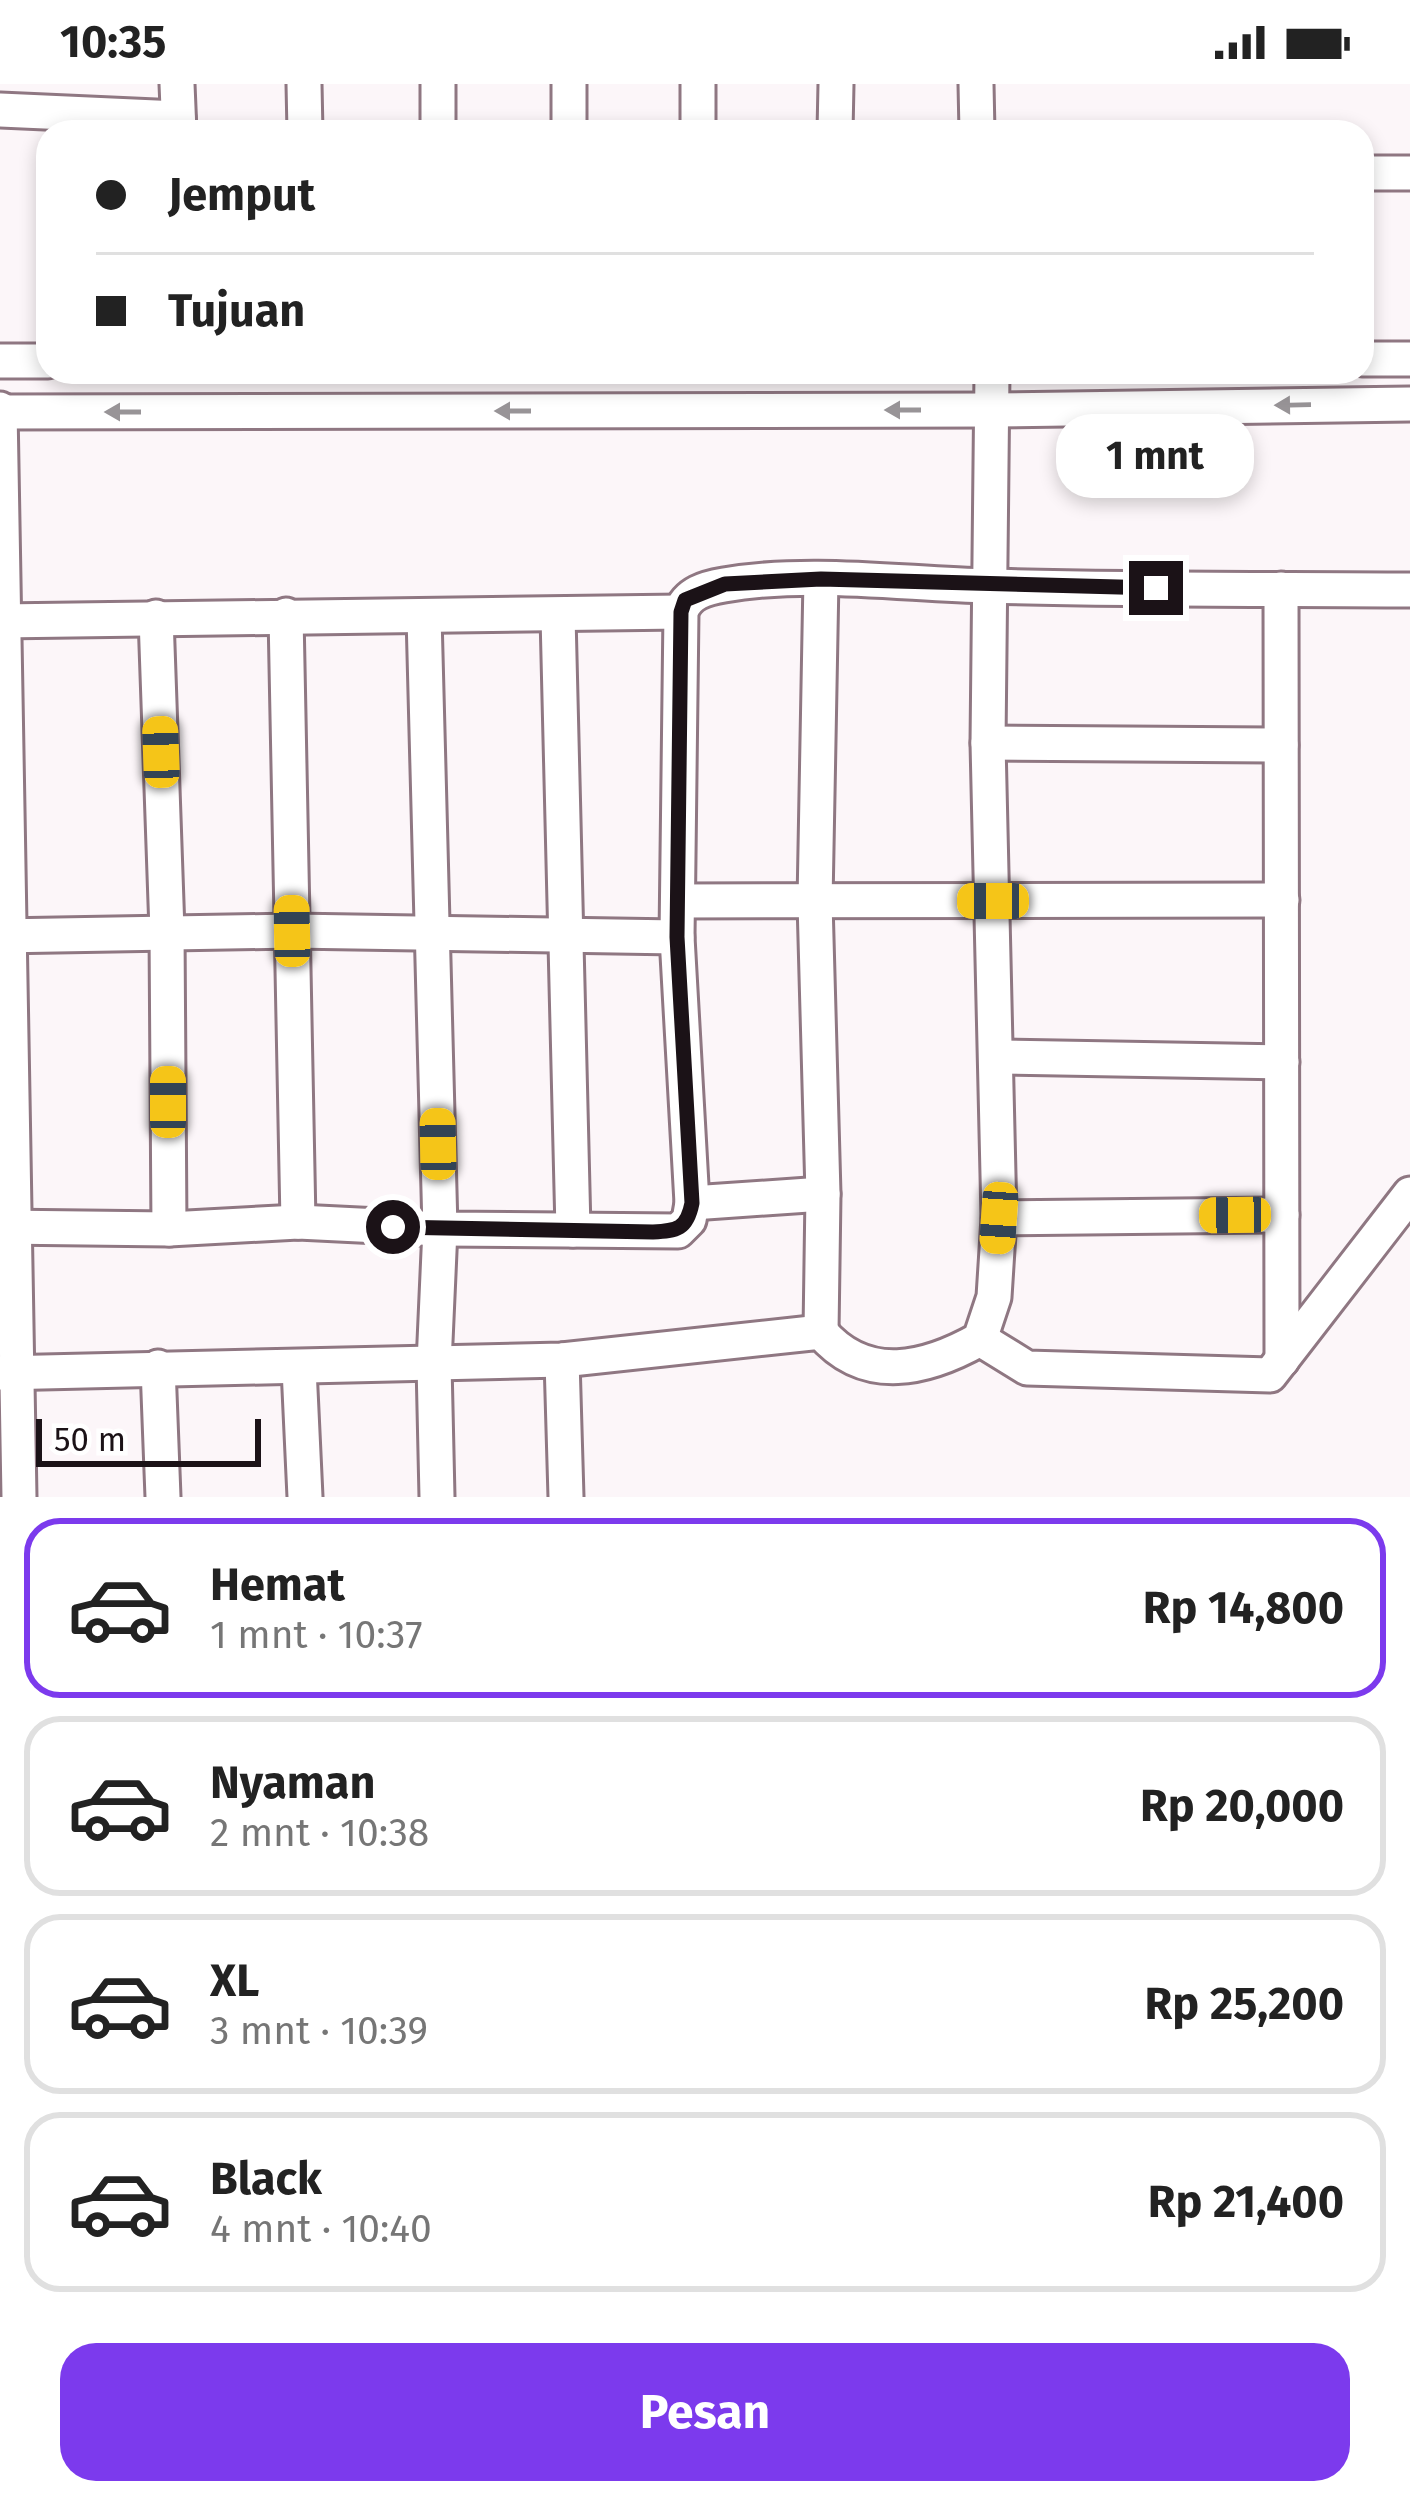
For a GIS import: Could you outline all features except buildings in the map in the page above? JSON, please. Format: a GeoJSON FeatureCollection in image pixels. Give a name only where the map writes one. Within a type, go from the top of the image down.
{"type":"FeatureCollection","features":[{"type":"Feature","properties":{"kind":"street"},"geometry":{"type":"LineString","coordinates":[[304,84],[305,120]]}},
{"type":"Feature","properties":{"kind":"street"},"geometry":{"type":"LineString","coordinates":[[438,84],[438,120]]}},
{"type":"Feature","properties":{"kind":"street"},"geometry":{"type":"LineString","coordinates":[[569,84],[569,120]]}},
{"type":"Feature","properties":{"kind":"street"},"geometry":{"type":"LineString","coordinates":[[698,84],[698,120]]}},
{"type":"Feature","properties":{"kind":"street"},"geometry":{"type":"LineString","coordinates":[[835,120],[836,84]]}},
{"type":"Feature","properties":{"kind":"street"},"geometry":{"type":"LineString","coordinates":[[976,84],[977,120]]}},
{"type":"Feature","properties":{"kind":"street"},"geometry":{"type":"LineString","coordinates":[[0,110],[50,99],[178,111]]}},
{"type":"Feature","properties":{"kind":"street"},"geometry":{"type":"LineString","coordinates":[[1374,173],[1410,173]]}},
{"type":"Feature","properties":{"kind":"street"},"geometry":{"type":"LineString","coordinates":[[1374,359],[1410,359]]}},
{"type":"Feature","properties":{"kind":"street"},"geometry":{"type":"LineString","coordinates":[[0,362],[36,361]]}},
{"type":"Feature","properties":{"kind":"street"},"geometry":{"type":"LineString","coordinates":[[821,579],[815,902],[823,1194],[821,1332],[836,1350],[882,1368],[943,1360],[980,1339],[994,1298],[999,1218],[988,743],[992,384]]}},
{"type":"Feature","properties":{"kind":"street"},"geometry":{"type":"LineString","coordinates":[[19,1497],[7,1373],[0,411],[992,410],[1410,404]]}},
{"type":"Feature","properties":{"kind":"street"},"geometry":{"type":"LineString","coordinates":[[6,1227],[169,1229],[298,1222],[440,1229],[678,1231],[689,1220],[692,1203],[677,937],[681,612],[685,600],[697,592],[725,584],[821,579],[988,586],[1410,590]]}},
{"type":"Feature","properties":{"kind":"street"},"geometry":{"type":"LineString","coordinates":[[1281,589],[1282,1360]]}},
{"type":"Feature","properties":{"kind":"street"},"geometry":{"type":"LineString","coordinates":[[1,621],[681,612]]}},
{"type":"Feature","properties":{"kind":"street"},"geometry":{"type":"LineString","coordinates":[[286,615],[298,1222]]}},
{"type":"Feature","properties":{"kind":"street"},"geometry":{"type":"LineString","coordinates":[[424,616],[440,1229],[434,1364],[437,1497]]}},
{"type":"Feature","properties":{"kind":"street"},"geometry":{"type":"LineString","coordinates":[[558,616],[573,1230]]}},
{"type":"Feature","properties":{"kind":"street"},"geometry":{"type":"LineString","coordinates":[[157,617],[167,931],[169,1229]]}},
{"type":"Feature","properties":{"kind":"street"},"geometry":{"type":"LineString","coordinates":[[988,743],[1281,745]]}},
{"type":"Feature","properties":{"kind":"street"},"geometry":{"type":"LineString","coordinates":[[678,901],[1282,900]]}},
{"type":"Feature","properties":{"kind":"street"},"geometry":{"type":"LineString","coordinates":[[5,936],[292,931],[677,937]]}},
{"type":"Feature","properties":{"kind":"street"},"geometry":{"type":"LineString","coordinates":[[998,1058],[1282,1062]]}},
{"type":"Feature","properties":{"kind":"street"},"geometry":{"type":"LineString","coordinates":[[692,1203],[823,1194]]}},
{"type":"Feature","properties":{"kind":"street"},"geometry":{"type":"LineString","coordinates":[[980,1339],[1027,1368],[1270,1375],[1410,1194]]}},
{"type":"Feature","properties":{"kind":"street"},"geometry":{"type":"LineString","coordinates":[[999,1218],[1282,1215]]}},
{"type":"Feature","properties":{"kind":"street"},"geometry":{"type":"LineString","coordinates":[[7,1373],[562,1360],[821,1332]]}},
{"type":"Feature","properties":{"kind":"street"},"geometry":{"type":"LineString","coordinates":[[562,1360],[566,1497]]}},
{"type":"Feature","properties":{"kind":"street"},"geometry":{"type":"LineString","coordinates":[[158,1367],[163,1497]]}},
{"type":"Feature","properties":{"kind":"street"},"geometry":{"type":"LineString","coordinates":[[299,1368],[304,1497]]}},
{"type":"Feature","properties":{"kind":"route"},"geometry":{"type":"LineString","coordinates":[[393,1227],[653,1232],[678,1231],[689,1220],[692,1203],[677,937],[681,612],[685,600],[725,584],[821,579],[1156,588]]}}]}
